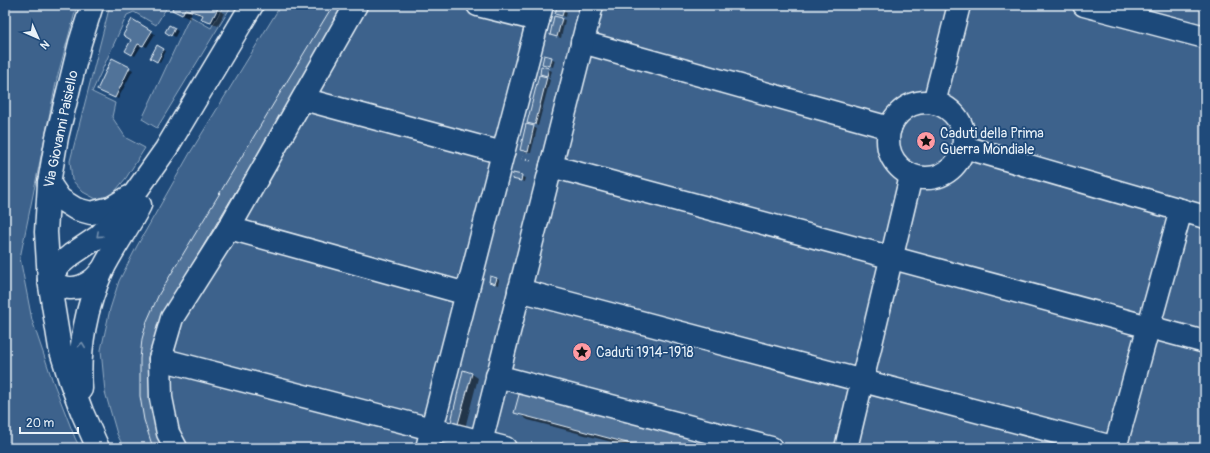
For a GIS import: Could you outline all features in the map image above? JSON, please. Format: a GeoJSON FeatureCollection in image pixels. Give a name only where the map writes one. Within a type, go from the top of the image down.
{"type":"FeatureCollection","features":[{"type":"Feature","properties":{"kind":"street","name":"Via Giovanni Paisiello"},"geometry":{"type":"LineString","coordinates":[[92,5],[80,43],[57,136],[49,183],[46,232],[49,280],[60,348],[82,412],[98,448]]}},
{"type":"Feature","properties":{"kind":"street"},"geometry":{"type":"LineString","coordinates":[[103,269],[91,281],[79,287],[64,288],[49,280],[59,265],[98,237],[118,217],[166,149],[252,5]]}},
{"type":"Feature","properties":{"kind":"street"},"geometry":{"type":"LineString","coordinates":[[176,448],[168,433],[161,398],[160,359],[172,318],[229,228],[356,5]]}},
{"type":"Feature","properties":{"kind":"street"},"geometry":{"type":"LineString","coordinates":[[429,438],[540,13],[478,5]]}},
{"type":"Feature","properties":{"kind":"street"},"geometry":{"type":"LineString","coordinates":[[481,442],[592,5]]}},
{"type":"Feature","properties":{"kind":"street"},"geometry":{"type":"LineString","coordinates":[[934,103],[959,5]]}},
{"type":"Feature","properties":{"kind":"street"},"geometry":{"type":"LineString","coordinates":[[1084,5],[1205,37]]}},
{"type":"Feature","properties":{"kind":"street"},"geometry":{"type":"LineString","coordinates":[[582,42],[890,128]]}},
{"type":"Feature","properties":{"kind":"street"},"geometry":{"type":"LineString","coordinates":[[303,99],[503,153]]}},
{"type":"Feature","properties":{"kind":"street"},"geometry":{"type":"LineString","coordinates":[[922,102],[934,103],[943,106],[956,116],[964,135],[964,147],[959,161],[950,171],[944,175],[924,179],[911,176],[899,168],[892,159],[888,146],[888,136],[890,128],[897,116],[907,107],[922,102]]}},
{"type":"Feature","properties":{"kind":"street"},"geometry":{"type":"LineString","coordinates":[[964,147],[1205,218]]}},
{"type":"Feature","properties":{"kind":"street"},"geometry":{"type":"LineString","coordinates":[[82,412],[80,362],[84,331],[91,302],[103,269],[140,206],[166,149]]}},
{"type":"Feature","properties":{"kind":"street"},"geometry":{"type":"LineString","coordinates":[[551,166],[1205,342]]}},
{"type":"Feature","properties":{"kind":"street"},"geometry":{"type":"LineString","coordinates":[[846,448],[911,176]]}},
{"type":"Feature","properties":{"kind":"street"},"geometry":{"type":"LineString","coordinates":[[49,183],[60,199],[76,209],[91,213],[111,208],[134,194]]}},
{"type":"Feature","properties":{"kind":"street"},"geometry":{"type":"LineString","coordinates":[[519,290],[1115,448],[1181,210]]}},
{"type":"Feature","properties":{"kind":"street"},"geometry":{"type":"LineString","coordinates":[[229,228],[467,294]]}},
{"type":"Feature","properties":{"kind":"street"},"geometry":{"type":"LineString","coordinates":[[160,359],[429,438],[481,442],[505,448]]}},
{"type":"Feature","properties":{"kind":"street"},"geometry":{"type":"LineString","coordinates":[[497,376],[771,448]]}},
{"type":"Feature","properties":{"kind":"path"},"geometry":{"type":"LineString","coordinates":[[503,153],[551,166]]}},
{"type":"Feature","properties":{"kind":"shaded area"},"geometry":{"type":"Polygon","coordinates":[[[5,5],[77,5],[57,78],[20,258],[32,320],[52,379],[80,448],[5,448],[5,5]]]}},
{"type":"Feature","properties":{"kind":"shaded area"},"geometry":{"type":"Polygon","coordinates":[[[110,5],[162,5],[167,7],[156,25],[134,12],[127,15],[92,92],[115,103],[112,117],[126,138],[145,148],[126,178],[112,195],[96,199],[83,192],[72,180],[70,161],[110,5]]]}},
{"type":"Feature","properties":{"kind":"shaded area"},"geometry":{"type":"Polygon","coordinates":[[[224,5],[232,5],[157,128],[142,119],[190,16],[211,28],[224,5]]]}},
{"type":"Feature","properties":{"kind":"shaded area"},"geometry":{"type":"Polygon","coordinates":[[[281,5],[1205,5],[1205,448],[124,448],[117,434],[105,392],[101,350],[110,309],[119,281],[137,246],[190,153],[281,5]]]}},
{"type":"Feature","properties":{"kind":"building"},"geometry":{"type":"Polygon","coordinates":[[[173,5],[211,5],[218,8],[211,22],[201,19],[203,15],[185,9],[182,15],[172,10],[173,5]]]}},
{"type":"Feature","properties":{"kind":"building"},"geometry":{"type":"Polygon","coordinates":[[[333,5],[347,5],[165,310],[166,448],[153,448],[144,420],[140,396],[140,359],[142,339],[147,321],[159,294],[333,5]]]}},
{"type":"Feature","properties":{"kind":"building"},"geometry":{"type":"Polygon","coordinates":[[[557,7],[564,9],[562,16],[555,14],[557,7]]]}},
{"type":"Feature","properties":{"kind":"building"},"geometry":{"type":"Polygon","coordinates":[[[554,16],[562,18],[557,37],[550,35],[554,16]]]}},
{"type":"Feature","properties":{"kind":"building"},"geometry":{"type":"Polygon","coordinates":[[[132,19],[152,31],[143,46],[138,44],[132,55],[125,51],[131,40],[123,35],[132,19]]]}},
{"type":"Feature","properties":{"kind":"building"},"geometry":{"type":"Polygon","coordinates":[[[169,25],[175,28],[171,36],[165,32],[169,25]]]}},
{"type":"Feature","properties":{"kind":"building"},"geometry":{"type":"Polygon","coordinates":[[[157,45],[164,49],[157,62],[150,58],[157,45]]]}},
{"type":"Feature","properties":{"kind":"building"},"geometry":{"type":"Polygon","coordinates":[[[544,55],[552,57],[550,66],[542,64],[544,55]]]}},
{"type":"Feature","properties":{"kind":"building"},"geometry":{"type":"Polygon","coordinates":[[[112,58],[130,67],[115,98],[97,90],[112,58]]]}},
{"type":"Feature","properties":{"kind":"building"},"geometry":{"type":"Polygon","coordinates":[[[541,66],[549,68],[547,76],[540,74],[541,66]]]}},
{"type":"Feature","properties":{"kind":"building"},"geometry":{"type":"Polygon","coordinates":[[[539,75],[547,77],[535,125],[527,123],[539,75]]]}},
{"type":"Feature","properties":{"kind":"building"},"geometry":{"type":"Polygon","coordinates":[[[526,124],[534,126],[528,152],[520,150],[526,124]]]}},
{"type":"Feature","properties":{"kind":"building"},"geometry":{"type":"Polygon","coordinates":[[[513,173],[522,175],[521,181],[512,179],[513,173]]]}},
{"type":"Feature","properties":{"kind":"building"},"geometry":{"type":"Polygon","coordinates":[[[490,276],[497,278],[495,284],[489,282],[490,276]]]}},
{"type":"Feature","properties":{"kind":"building"},"geometry":{"type":"Polygon","coordinates":[[[463,370],[472,373],[458,424],[451,422],[463,370]]]}},
{"type":"Feature","properties":{"kind":"building"},"geometry":{"type":"Polygon","coordinates":[[[520,391],[735,448],[646,448],[514,413],[520,391]]]}},
{"type":"Feature","properties":{"kind":"place","name":"Caduti della Prima Guerra Mondiale"},"geometry":{"type":"Point","coordinates":[926,141]}},
{"type":"Feature","properties":{"kind":"place","name":"Caduti 1914-1918"},"geometry":{"type":"Point","coordinates":[582,352]}}]}
